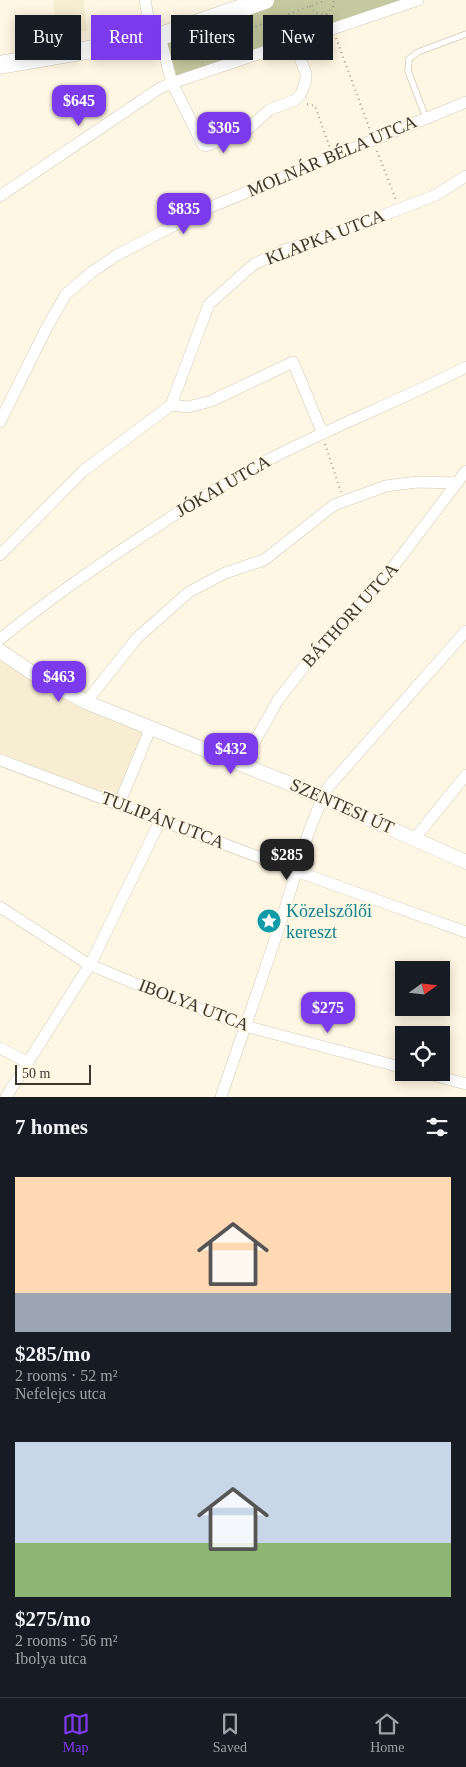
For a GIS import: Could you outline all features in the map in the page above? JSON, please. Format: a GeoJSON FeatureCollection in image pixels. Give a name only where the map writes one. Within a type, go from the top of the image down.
{"type":"FeatureCollection","features":[{"type":"Feature","properties":{"kind":"main road"},"geometry":{"type":"LineString","coordinates":[[161,36],[265,0]]}},
{"type":"Feature","properties":{"kind":"main road"},"geometry":{"type":"LineString","coordinates":[[0,65],[91,49]]}},
{"type":"Feature","properties":{"kind":"street"},"geometry":{"type":"LineString","coordinates":[[145,0],[149,15]]}},
{"type":"Feature","properties":{"kind":"street"},"geometry":{"type":"LineString","coordinates":[[333,28],[418,0]]}},
{"type":"Feature","properties":{"kind":"street"},"geometry":{"type":"LineString","coordinates":[[161,52],[172,82],[203,145],[206,146],[246,130],[269,110],[295,100],[301,94],[306,80],[306,74],[301,60]]}},
{"type":"Feature","properties":{"kind":"street"},"geometry":{"type":"LineString","coordinates":[[0,196],[160,88],[172,82],[263,52]]}},
{"type":"Feature","properties":{"kind":"street","name":"MOLNÁR BÉLA UTCA"},"geometry":{"type":"LineString","coordinates":[[0,422],[46,329],[66,294],[92,272],[117,255],[206,209],[466,102]]}},
{"type":"Feature","properties":{"kind":"street","name":"KLAPKA UTCA"},"geometry":{"type":"LineString","coordinates":[[171,405],[209,304],[254,264],[284,250],[340,232],[436,195],[466,176]]}},
{"type":"Feature","properties":{"kind":"street"},"geometry":{"type":"LineString","coordinates":[[0,555],[83,471],[171,405],[188,407],[211,402],[293,362],[322,432]]}},
{"type":"Feature","properties":{"kind":"street","name":"JÓKAI UTCA"},"geometry":{"type":"LineString","coordinates":[[0,639],[69,585],[196,500],[262,462],[322,432],[439,381],[466,367]]}},
{"type":"Feature","properties":{"kind":"street","name":"BÁTHORI UTCA"},"geometry":{"type":"LineString","coordinates":[[242,764],[278,700],[307,663],[384,579],[431,520],[466,471]]}},
{"type":"Feature","properties":{"kind":"street"},"geometry":{"type":"LineString","coordinates":[[86,702],[137,638],[189,592],[225,573],[264,560],[334,505],[386,486],[417,482],[457,483]]}},
{"type":"Feature","properties":{"kind":"street"},"geometry":{"type":"LineString","coordinates":[[220,1097],[322,798],[329,786],[466,631]]}},
{"type":"Feature","properties":{"kind":"street","name":"SZENTESI ÚT"},"geometry":{"type":"LineString","coordinates":[[0,651],[31,672],[86,702],[242,764],[415,838],[466,862]]}},
{"type":"Feature","properties":{"kind":"street"},"geometry":{"type":"LineString","coordinates":[[119,804],[147,737],[148,728]]}},
{"type":"Feature","properties":{"kind":"street","name":"TULIPÁN UTCA"},"geometry":{"type":"LineString","coordinates":[[0,760],[466,932]]}},
{"type":"Feature","properties":{"kind":"street"},"geometry":{"type":"LineString","coordinates":[[415,838],[466,775]]}},
{"type":"Feature","properties":{"kind":"street"},"geometry":{"type":"LineString","coordinates":[[6,1097],[90,964],[161,819]]}},
{"type":"Feature","properties":{"kind":"street","name":"IBOLYA UTCA"},"geometry":{"type":"LineString","coordinates":[[0,907],[90,964],[160,994],[245,1026],[395,1066]]}},
{"type":"Feature","properties":{"kind":"street"},"geometry":{"type":"LineString","coordinates":[[0,1048],[27,1062]]}},
{"type":"Feature","properties":{"kind":"street"},"geometry":{"type":"LineString","coordinates":[[450,1080],[466,1084]]}},
{"type":"Feature","properties":{"kind":"lane"},"geometry":{"type":"LineString","coordinates":[[426,118],[408,71],[409,59],[418,52],[466,34]]}},
{"type":"Feature","properties":{"kind":"path"},"geometry":{"type":"LineString","coordinates":[[253,27],[326,0]]}},
{"type":"Feature","properties":{"kind":"path"},"geometry":{"type":"LineString","coordinates":[[310,6],[315,13],[325,15],[333,7],[334,0]]}},
{"type":"Feature","properties":{"kind":"path"},"geometry":{"type":"LineString","coordinates":[[333,28],[399,209]]}},
{"type":"Feature","properties":{"kind":"path"},"geometry":{"type":"LineString","coordinates":[[295,100],[315,106],[333,156]]}},
{"type":"Feature","properties":{"kind":"path"},"geometry":{"type":"LineString","coordinates":[[322,432],[344,501]]}},
{"type":"Feature","properties":{"kind":"shaded area"},"geometry":{"type":"Polygon","coordinates":[[[53,0],[84,0],[87,31],[81,32],[81,15],[55,15],[53,0]]]}},
{"type":"Feature","properties":{"kind":"shaded area"},"geometry":{"type":"Polygon","coordinates":[[[0,656],[145,728],[117,801],[0,757],[0,656]]]}},
{"type":"Feature","properties":{"kind":"green space"},"geometry":{"type":"Polygon","coordinates":[[[268,0],[417,0],[333,28],[333,15],[263,15],[263,52],[253,55],[253,15],[225,15],[268,0]]]}},
{"type":"Feature","properties":{"kind":"green space"},"geometry":{"type":"Polygon","coordinates":[[[171,34],[171,60],[238,60],[172,82],[161,37],[171,34]]]}},
{"type":"Feature","properties":{"kind":"place","name":"Közelszőlői kereszt"},"geometry":{"type":"Point","coordinates":[269,921]}}]}
